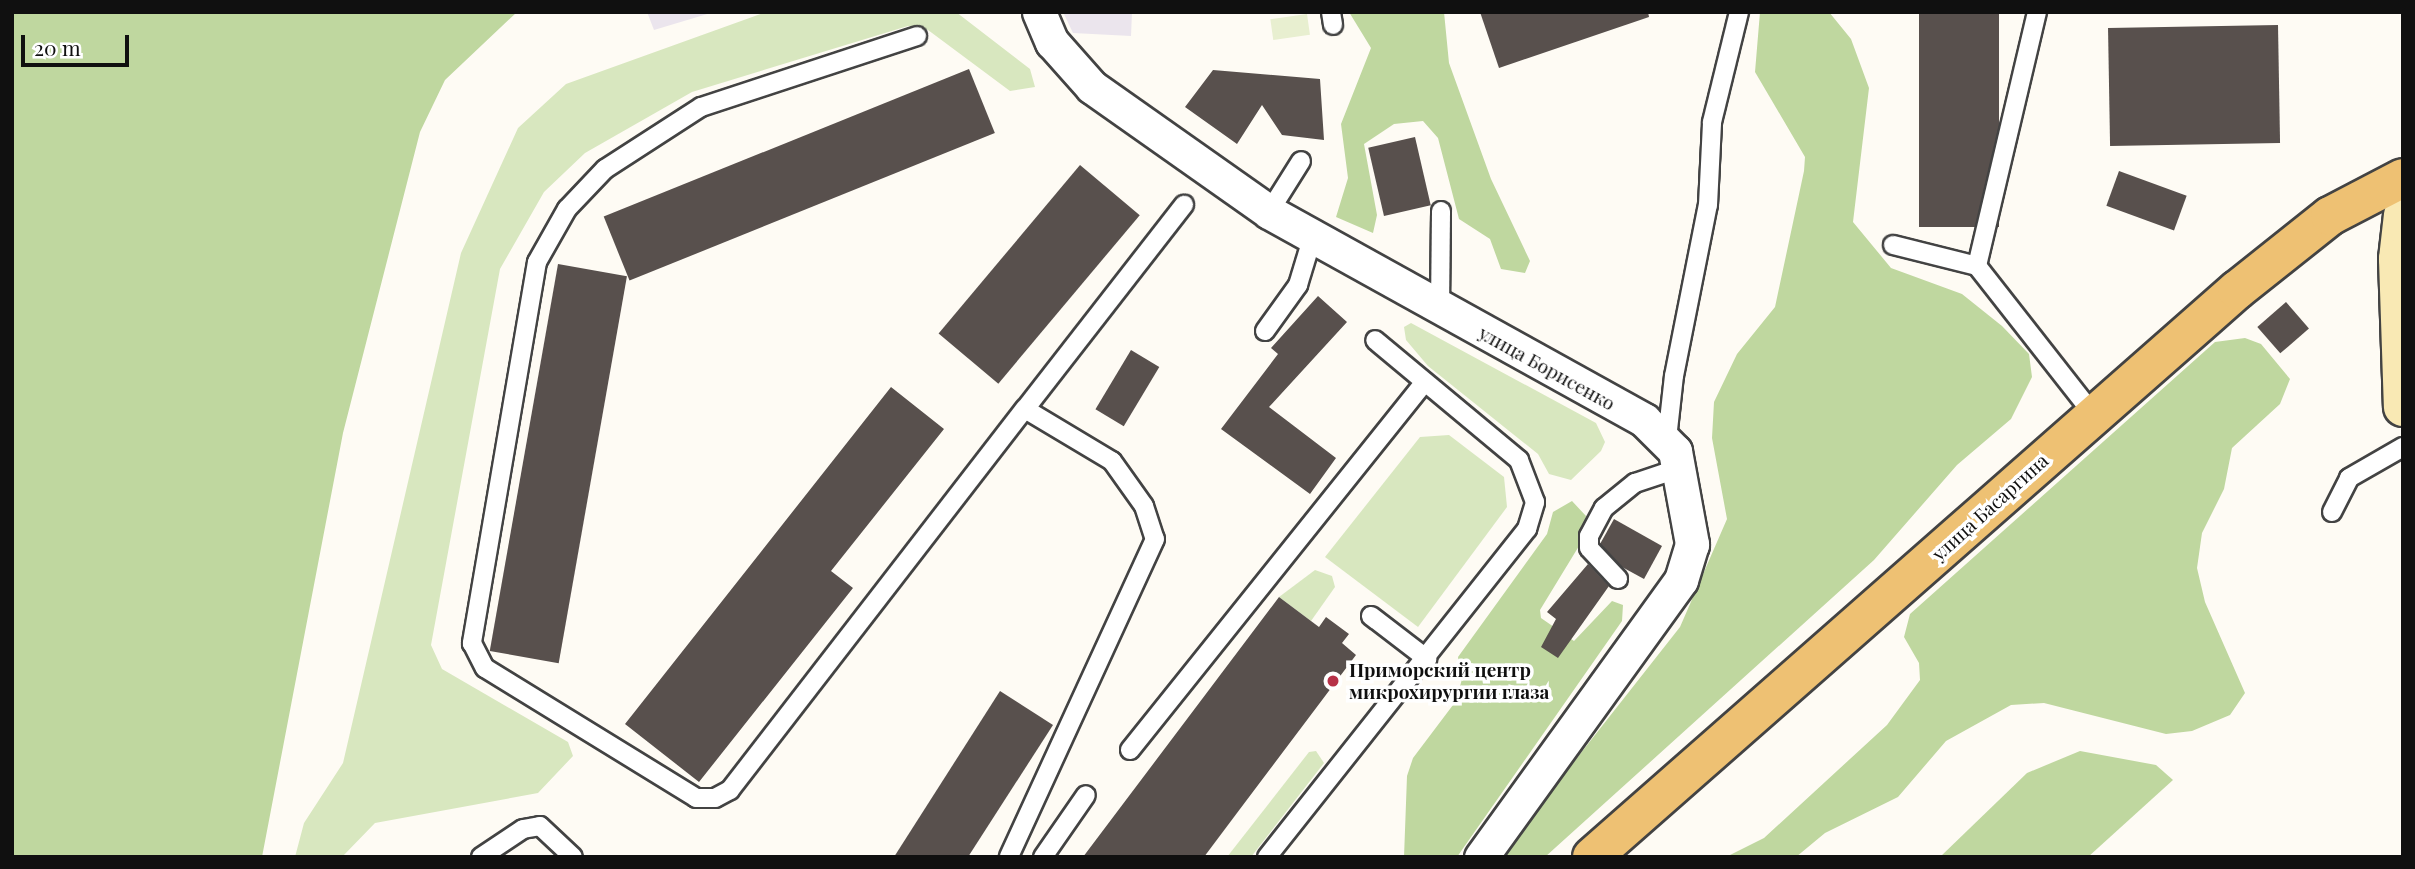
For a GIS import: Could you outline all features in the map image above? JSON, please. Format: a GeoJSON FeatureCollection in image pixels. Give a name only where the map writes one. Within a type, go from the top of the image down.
{"type":"FeatureCollection","features":[{"type":"Feature","properties":{"kind":"main road","name":"улица Басаргина"},"geometry":{"type":"LineString","coordinates":[[1592,857],[2093,414],[2330,216],[2403,178]]}},
{"type":"Feature","properties":{"kind":"street","name":"улица Борисенко"},"geometry":{"type":"LineString","coordinates":[[1039,12],[1052,42],[1092,87],[1269,212],[1312,239],[1644,421],[1673,454]]}},
{"type":"Feature","properties":{"kind":"street"},"geometry":{"type":"LineString","coordinates":[[2403,215],[2398,259],[2403,407]]}},
{"type":"Feature","properties":{"kind":"street"},"geometry":{"type":"LineString","coordinates":[[1481,857],[1681,580],[1692,544],[1673,454]]}},
{"type":"Feature","properties":{"kind":"lane"},"geometry":{"type":"LineString","coordinates":[[1618,579],[1589,548],[1589,536],[1604,508],[1673,454],[1674,376],[1708,205],[1712,122],[1739,12]]}},
{"type":"Feature","properties":{"kind":"lane"},"geometry":{"type":"LineString","coordinates":[[1977,266],[2037,12]]}},
{"type":"Feature","properties":{"kind":"lane"},"geometry":{"type":"LineString","coordinates":[[916,36],[701,107],[605,169],[567,209],[537,262],[472,643],[485,668],[696,797],[715,798],[730,790],[1184,205]]}},
{"type":"Feature","properties":{"kind":"lane"},"geometry":{"type":"LineString","coordinates":[[1269,212],[1301,162]]}},
{"type":"Feature","properties":{"kind":"lane"},"geometry":{"type":"LineString","coordinates":[[1440,310],[1441,211]]}},
{"type":"Feature","properties":{"kind":"lane"},"geometry":{"type":"LineString","coordinates":[[1265,331],[1298,285],[1312,239]]}},
{"type":"Feature","properties":{"kind":"lane"},"geometry":{"type":"LineString","coordinates":[[1893,245],[1977,266],[2093,414]]}},
{"type":"Feature","properties":{"kind":"lane"},"geometry":{"type":"LineString","coordinates":[[1267,857],[1427,659],[1527,528],[1535,502],[1519,460],[1423,384],[1375,340]]}},
{"type":"Feature","properties":{"kind":"lane"},"geometry":{"type":"LineString","coordinates":[[1129,750],[1423,384]]}},
{"type":"Feature","properties":{"kind":"lane"},"geometry":{"type":"LineString","coordinates":[[1009,857],[1155,539],[1143,506],[1112,460],[1025,408]]}},
{"type":"Feature","properties":{"kind":"lane"},"geometry":{"type":"LineString","coordinates":[[2332,512],[2349,478],[2403,447]]}},
{"type":"Feature","properties":{"kind":"lane"},"geometry":{"type":"LineString","coordinates":[[1371,616],[1427,659]]}},
{"type":"Feature","properties":{"kind":"lane"},"geometry":{"type":"LineString","coordinates":[[1043,857],[1086,794]]}},
{"type":"Feature","properties":{"kind":"lane"},"geometry":{"type":"LineString","coordinates":[[481,857],[523,828],[540,826],[573,857]]}},
{"type":"Feature","properties":{"kind":"shaded area"},"geometry":{"type":"Polygon","coordinates":[[[647,12],[714,12],[654,30],[647,12]]]}},
{"type":"Feature","properties":{"kind":"shaded area"},"geometry":{"type":"Polygon","coordinates":[[[1063,12],[1132,12],[1131,36],[1073,33],[1063,12]]]}},
{"type":"Feature","properties":{"kind":"green space"},"geometry":{"type":"Polygon","coordinates":[[[12,12],[517,12],[445,80],[420,132],[343,433],[262,857],[12,857],[12,12]]]}},
{"type":"Feature","properties":{"kind":"green space"},"geometry":{"type":"Polygon","coordinates":[[[766,12],[956,12],[1030,69],[1035,87],[1010,91],[928,30],[908,26],[692,92],[585,153],[544,192],[500,269],[431,645],[442,669],[568,742],[573,756],[538,793],[375,823],[342,857],[295,857],[304,823],[343,763],[461,253],[518,128],[566,84],[766,12]]]}},
{"type":"Feature","properties":{"kind":"green space"},"geometry":{"type":"Polygon","coordinates":[[[1349,12],[1444,12],[1449,63],[1491,179],[1530,261],[1525,273],[1501,269],[1490,239],[1459,219],[1438,138],[1423,121],[1394,124],[1364,144],[1377,215],[1373,233],[1336,217],[1348,178],[1341,124],[1371,48],[1349,12]]]}},
{"type":"Feature","properties":{"kind":"green space"},"geometry":{"type":"Polygon","coordinates":[[[1760,12],[1829,12],[1851,39],[1869,88],[1853,222],[1891,268],[1962,294],[2002,326],[2029,354],[2032,377],[2011,419],[1957,465],[1874,560],[1545,857],[1499,857],[1680,627],[1727,519],[1712,438],[1714,402],[1737,354],[1775,307],[1805,157],[1755,72],[1760,12]]]}},
{"type":"Feature","properties":{"kind":"green space"},"geometry":{"type":"Polygon","coordinates":[[[1307,14],[1310,35],[1273,40],[1270,19],[1307,14]]]}},
{"type":"Feature","properties":{"kind":"green space"},"geometry":{"type":"Polygon","coordinates":[[[1411,323],[1596,423],[1605,442],[1601,451],[1571,480],[1549,474],[1538,454],[1428,366],[1406,340],[1404,327],[1411,323]]]}},
{"type":"Feature","properties":{"kind":"green space"},"geometry":{"type":"Polygon","coordinates":[[[2245,338],[2261,344],[2290,379],[2280,404],[2232,448],[2224,489],[2202,533],[2197,568],[2205,602],[2245,693],[2230,715],[2192,731],[2166,734],[2044,703],[2011,705],[1946,741],[1898,797],[1825,833],[1796,857],[1726,857],[1764,838],[1887,725],[1920,680],[1919,663],[1904,637],[1910,614],[2215,342],[2245,338]]]}},
{"type":"Feature","properties":{"kind":"green space"},"geometry":{"type":"Polygon","coordinates":[[[1449,435],[1504,477],[1507,507],[1418,627],[1325,557],[1420,437],[1449,435]]]}},
{"type":"Feature","properties":{"kind":"green space"},"geometry":{"type":"Polygon","coordinates":[[[1572,501],[1586,516],[1579,546],[1540,610],[1541,618],[1574,641],[1612,601],[1623,605],[1622,621],[1457,857],[1404,857],[1407,776],[1413,758],[1456,701],[1462,679],[1458,657],[1547,534],[1553,512],[1572,501]]]}},
{"type":"Feature","properties":{"kind":"green space"},"geometry":{"type":"Polygon","coordinates":[[[1315,570],[1332,576],[1335,587],[1311,621],[1279,597],[1315,570]]]}},
{"type":"Feature","properties":{"kind":"green space"},"geometry":{"type":"Polygon","coordinates":[[[1316,751],[1324,763],[1251,857],[1227,857],[1309,752],[1316,751]]]}},
{"type":"Feature","properties":{"kind":"green space"},"geometry":{"type":"Polygon","coordinates":[[[2080,751],[2156,765],[2173,780],[2088,857],[1940,857],[2027,773],[2080,751]]]}},
{"type":"Feature","properties":{"kind":"building"},"geometry":{"type":"Polygon","coordinates":[[[1480,12],[1648,12],[1649,17],[1499,68],[1480,12]]]}},
{"type":"Feature","properties":{"kind":"building"},"geometry":{"type":"Polygon","coordinates":[[[1919,12],[1999,12],[1999,227],[1919,227],[1919,12]]]}},
{"type":"Feature","properties":{"kind":"building"},"geometry":{"type":"Polygon","coordinates":[[[2278,25],[2280,143],[2110,146],[2108,28],[2278,25]]]}},
{"type":"Feature","properties":{"kind":"building"},"geometry":{"type":"Polygon","coordinates":[[[969,69],[995,133],[630,281],[604,217],[969,69]]]}},
{"type":"Feature","properties":{"kind":"building"},"geometry":{"type":"Polygon","coordinates":[[[1213,70],[1320,79],[1324,140],[1282,135],[1262,105],[1237,144],[1185,107],[1213,70]]]}},
{"type":"Feature","properties":{"kind":"building"},"geometry":{"type":"Polygon","coordinates":[[[1415,137],[1431,205],[1384,216],[1368,148],[1415,137]]]}},
{"type":"Feature","properties":{"kind":"building"},"geometry":{"type":"Polygon","coordinates":[[[1080,165],[1140,215],[998,384],[939,334],[1080,165]]]}},
{"type":"Feature","properties":{"kind":"building"},"geometry":{"type":"Polygon","coordinates":[[[2119,171],[2187,196],[2174,230],[2106,206],[2119,171]]]}},
{"type":"Feature","properties":{"kind":"building"},"geometry":{"type":"Polygon","coordinates":[[[558,264],[627,276],[559,663],[490,651],[558,264]]]}},
{"type":"Feature","properties":{"kind":"building"},"geometry":{"type":"Polygon","coordinates":[[[1318,296],[1347,322],[1269,407],[1336,458],[1310,494],[1221,429],[1278,354],[1271,348],[1318,296]]]}},
{"type":"Feature","properties":{"kind":"building"},"geometry":{"type":"Polygon","coordinates":[[[2286,302],[2309,328],[2280,353],[2257,327],[2286,302]]]}},
{"type":"Feature","properties":{"kind":"building"},"geometry":{"type":"Polygon","coordinates":[[[1131,350],[1159,367],[1124,426],[1095,409],[1131,350]]]}},
{"type":"Feature","properties":{"kind":"building"},"geometry":{"type":"Polygon","coordinates":[[[891,387],[944,429],[831,571],[853,588],[699,782],[625,724],[891,387]]]}},
{"type":"Feature","properties":{"kind":"building"},"geometry":{"type":"Polygon","coordinates":[[[1614,519],[1662,546],[1644,579],[1622,567],[1600,544],[1614,519]]]}},
{"type":"Feature","properties":{"kind":"building"},"geometry":{"type":"Polygon","coordinates":[[[1588,564],[1609,586],[1558,658],[1541,647],[1556,619],[1547,612],[1588,564]]]}},
{"type":"Feature","properties":{"kind":"building"},"geometry":{"type":"Polygon","coordinates":[[[1279,597],[1319,627],[1326,617],[1349,634],[1342,643],[1356,655],[1204,857],[1083,857],[1279,597]]]}},
{"type":"Feature","properties":{"kind":"building"},"geometry":{"type":"Polygon","coordinates":[[[1000,691],[1053,725],[968,857],[894,857],[1000,691]]]}},
{"type":"Feature","properties":{"kind":"place","name":"Приморский центр микрохирургии глаза"},"geometry":{"type":"Point","coordinates":[1333,681]}}]}
